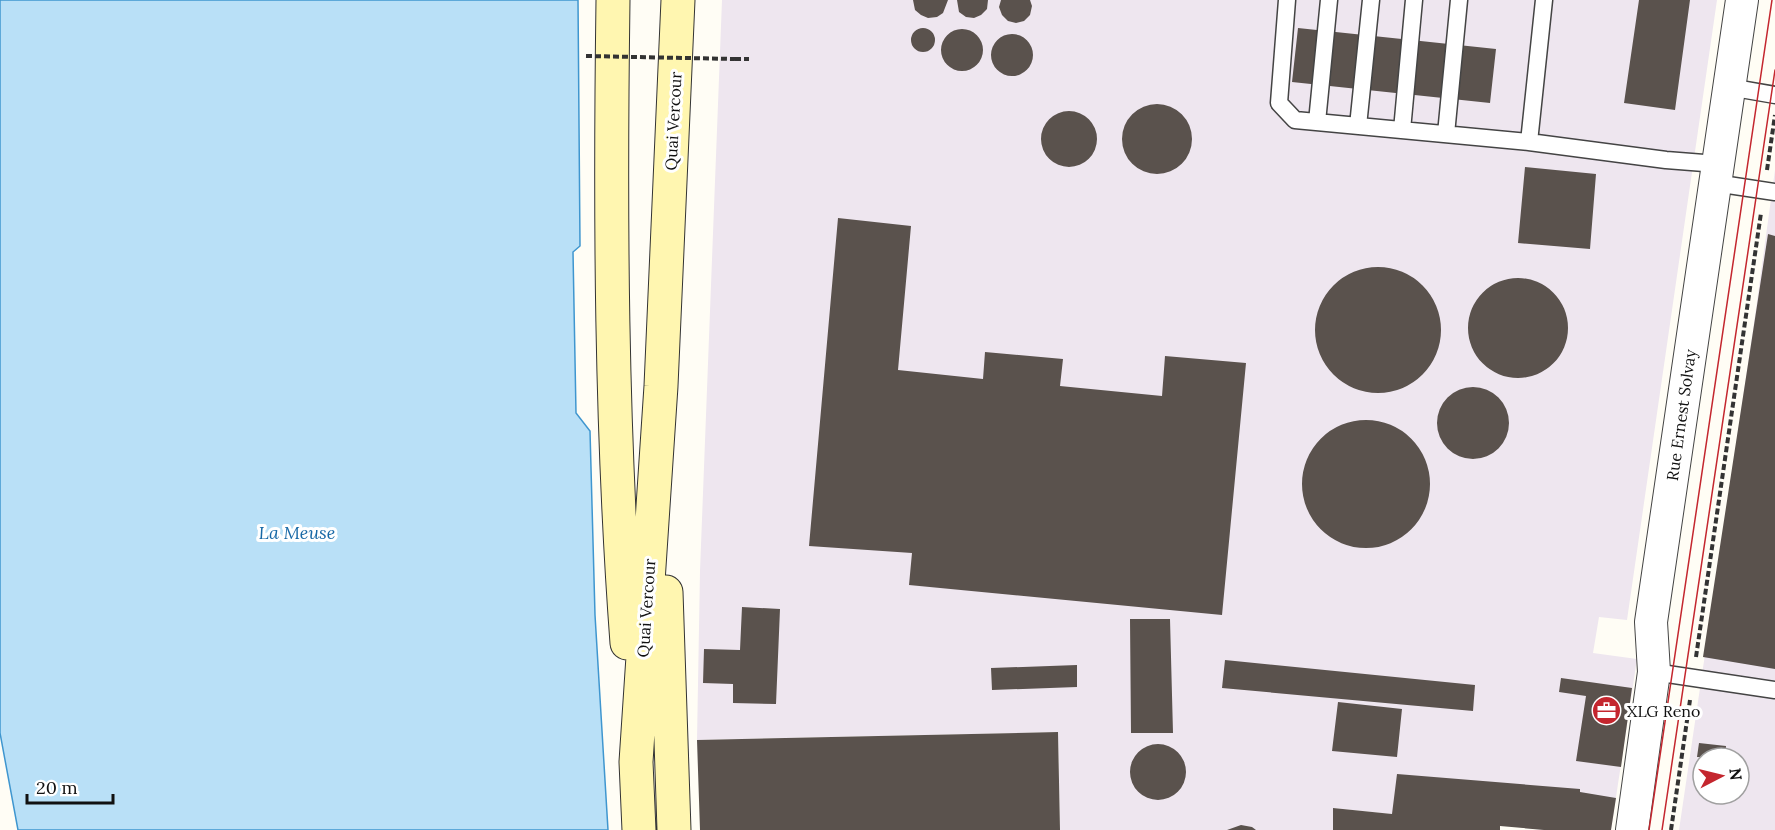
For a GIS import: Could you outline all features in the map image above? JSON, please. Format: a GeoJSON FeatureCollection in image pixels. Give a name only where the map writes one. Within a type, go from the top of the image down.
{"type":"FeatureCollection","features":[{"type":"Feature","properties":{"kind":"main road"},"geometry":{"type":"LineString","coordinates":[[613,0],[611,184],[618,525],[636,762]]}},
{"type":"Feature","properties":{"kind":"main road","name":"Quai Vercour"},"geometry":{"type":"LineString","coordinates":[[639,830],[636,762],[661,386],[678,0]]}},
{"type":"Feature","properties":{"kind":"main road","name":"Quai Vercour"},"geometry":{"type":"LineString","coordinates":[[661,386],[674,830]]}},
{"type":"Feature","properties":{"kind":"street","name":"Rue Ernest Solvay"},"geometry":{"type":"LineString","coordinates":[[1632,830],[1653,677],[1651,622],[1742,0]]}},
{"type":"Feature","properties":{"kind":"lane"},"geometry":{"type":"LineString","coordinates":[[1287,0],[1278,103],[1295,120],[1529,142],[1666,160],[1716,173],[1769,191]]}},
{"type":"Feature","properties":{"kind":"lane"},"geometry":{"type":"LineString","coordinates":[[1317,122],[1329,0]]}},
{"type":"Feature","properties":{"kind":"lane"},"geometry":{"type":"LineString","coordinates":[[1358,126],[1371,0]]}},
{"type":"Feature","properties":{"kind":"lane"},"geometry":{"type":"LineString","coordinates":[[1402,130],[1414,0]]}},
{"type":"Feature","properties":{"kind":"lane"},"geometry":{"type":"LineString","coordinates":[[1446,134],[1459,0]]}},
{"type":"Feature","properties":{"kind":"lane"},"geometry":{"type":"LineString","coordinates":[[1529,142],[1544,0]]}},
{"type":"Feature","properties":{"kind":"lane"},"geometry":{"type":"LineString","coordinates":[[1729,87],[1775,96]]}},
{"type":"Feature","properties":{"kind":"lane"},"geometry":{"type":"LineString","coordinates":[[1653,677],[1693,678],[1775,690]]}},
{"type":"Feature","properties":{"kind":"path"},"geometry":{"type":"LineString","coordinates":[[586,56],[749,59]]}},
{"type":"Feature","properties":{"kind":"path"},"geometry":{"type":"LineString","coordinates":[[1671,830],[1769,191],[1775,115]]}},
{"type":"Feature","properties":{"kind":"shaded area"},"geometry":{"type":"Polygon","coordinates":[[[722,0],[1717,0],[1627,620],[1599,617],[1593,653],[1637,659],[1611,830],[1544,830],[1333,808],[1333,830],[1060,830],[1058,732],[697,740],[700,571],[722,0]]]}},
{"type":"Feature","properties":{"kind":"shaded area"},"geometry":{"type":"Polygon","coordinates":[[[1775,170],[1775,830],[1679,830],[1691,749],[1691,806],[1751,806],[1751,746],[1691,746],[1775,170]]]}},
{"type":"Feature","properties":{"kind":"water","name":"La Meuse"},"geometry":{"type":"Polygon","coordinates":[[[0,0],[578,0],[580,246],[573,252],[576,413],[590,431],[595,615],[608,830],[18,830],[0,733],[0,0]]]}},
{"type":"Feature","properties":{"kind":"building"},"geometry":{"type":"Polygon","coordinates":[[[913,0],[948,0],[943,13],[937,17],[928,18],[915,10],[913,0]]]}},
{"type":"Feature","properties":{"kind":"building"},"geometry":{"type":"Polygon","coordinates":[[[957,0],[988,0],[987,9],[974,18],[966,17],[959,12],[957,0]]]}},
{"type":"Feature","properties":{"kind":"building"},"geometry":{"type":"Polygon","coordinates":[[[1001,0],[1030,0],[1032,6],[1030,15],[1024,21],[1016,23],[1008,21],[1002,15],[999,7],[1001,0]]]}},
{"type":"Feature","properties":{"kind":"building"},"geometry":{"type":"Polygon","coordinates":[[[1639,0],[1690,0],[1675,110],[1624,103],[1639,0]]]}},
{"type":"Feature","properties":{"kind":"building"},"geometry":{"type":"Polygon","coordinates":[[[923,28],[928,29],[934,35],[934,45],[928,51],[923,52],[918,51],[912,45],[911,40],[912,35],[918,29],[923,28]]]}},
{"type":"Feature","properties":{"kind":"building"},"geometry":{"type":"Polygon","coordinates":[[[1298,28],[1496,49],[1490,103],[1292,82],[1298,28]]]}},
{"type":"Feature","properties":{"kind":"building"},"geometry":{"type":"Polygon","coordinates":[[[962,29],[977,35],[983,50],[977,65],[962,71],[947,65],[941,50],[947,35],[962,29]]]}},
{"type":"Feature","properties":{"kind":"building"},"geometry":{"type":"Polygon","coordinates":[[[1012,34],[1027,40],[1033,55],[1027,70],[1012,76],[997,70],[991,55],[997,40],[1012,34]]]}},
{"type":"Feature","properties":{"kind":"building"},"geometry":{"type":"Polygon","coordinates":[[[1157,104],[1170,107],[1182,114],[1189,126],[1192,139],[1189,152],[1182,164],[1170,171],[1157,174],[1144,171],[1132,164],[1125,152],[1122,139],[1125,126],[1132,114],[1144,107],[1157,104]]]}},
{"type":"Feature","properties":{"kind":"building"},"geometry":{"type":"Polygon","coordinates":[[[1069,111],[1084,116],[1092,124],[1097,139],[1092,154],[1084,162],[1069,167],[1054,162],[1046,154],[1041,139],[1046,124],[1054,116],[1069,111]]]}},
{"type":"Feature","properties":{"kind":"building"},"geometry":{"type":"Polygon","coordinates":[[[1525,167],[1596,174],[1590,249],[1518,243],[1525,167]]]}},
{"type":"Feature","properties":{"kind":"building"},"geometry":{"type":"Polygon","coordinates":[[[838,218],[911,226],[898,370],[983,379],[985,352],[1063,359],[1060,386],[1162,396],[1165,356],[1246,363],[1222,615],[909,585],[912,553],[809,546],[838,218]]]}},
{"type":"Feature","properties":{"kind":"building"},"geometry":{"type":"Polygon","coordinates":[[[1768,234],[1775,236],[1775,669],[1703,657],[1768,234]]]}},
{"type":"Feature","properties":{"kind":"building"},"geometry":{"type":"Polygon","coordinates":[[[1378,267],[1402,272],[1422,286],[1436,306],[1441,330],[1436,354],[1422,374],[1402,388],[1378,393],[1354,388],[1334,374],[1320,354],[1315,330],[1320,306],[1334,286],[1354,272],[1378,267]]]}},
{"type":"Feature","properties":{"kind":"building"},"geometry":{"type":"Polygon","coordinates":[[[1518,278],[1537,282],[1553,293],[1564,309],[1568,328],[1564,347],[1553,363],[1537,374],[1518,378],[1499,374],[1483,363],[1472,347],[1468,328],[1472,309],[1483,293],[1499,282],[1518,278]]]}},
{"type":"Feature","properties":{"kind":"building"},"geometry":{"type":"Polygon","coordinates":[[[1473,387],[1493,393],[1503,403],[1509,423],[1503,443],[1493,453],[1473,459],[1453,453],[1443,443],[1437,423],[1443,403],[1453,393],[1473,387]]]}},
{"type":"Feature","properties":{"kind":"building"},"geometry":{"type":"Polygon","coordinates":[[[1366,420],[1390,425],[1411,439],[1425,460],[1430,484],[1425,508],[1411,529],[1390,543],[1366,548],[1342,543],[1321,529],[1307,508],[1302,484],[1307,460],[1321,439],[1342,425],[1366,420]]]}},
{"type":"Feature","properties":{"kind":"building"},"geometry":{"type":"Polygon","coordinates":[[[742,607],[780,609],[776,704],[733,703],[733,684],[703,683],[704,649],[740,650],[742,607]]]}},
{"type":"Feature","properties":{"kind":"building"},"geometry":{"type":"Polygon","coordinates":[[[1130,619],[1170,619],[1173,733],[1131,733],[1130,619]]]}},
{"type":"Feature","properties":{"kind":"building"},"geometry":{"type":"Polygon","coordinates":[[[1225,660],[1475,685],[1473,711],[1222,688],[1225,660]]]}},
{"type":"Feature","properties":{"kind":"building"},"geometry":{"type":"Polygon","coordinates":[[[1077,665],[1077,687],[992,690],[991,668],[1077,665]]]}},
{"type":"Feature","properties":{"kind":"building","name":"XLG Reno"},"geometry":{"type":"Polygon","coordinates":[[[1561,678],[1632,688],[1621,767],[1576,761],[1586,696],[1559,692],[1561,678]]]}},
{"type":"Feature","properties":{"kind":"building"},"geometry":{"type":"Polygon","coordinates":[[[1338,702],[1402,709],[1397,757],[1332,751],[1338,702]]]}},
{"type":"Feature","properties":{"kind":"building"},"geometry":{"type":"Polygon","coordinates":[[[1058,732],[1060,830],[700,830],[697,740],[1058,732]]]}},
{"type":"Feature","properties":{"kind":"building"},"geometry":{"type":"Polygon","coordinates":[[[1699,743],[1726,746],[1699,746],[1699,743]]]}},
{"type":"Feature","properties":{"kind":"building"},"geometry":{"type":"Polygon","coordinates":[[[1158,744],[1169,746],[1178,752],[1184,761],[1186,772],[1184,783],[1178,792],[1169,798],[1158,800],[1147,798],[1138,792],[1132,783],[1130,772],[1132,761],[1138,752],[1147,746],[1158,744]]]}},
{"type":"Feature","properties":{"kind":"building"},"geometry":{"type":"Polygon","coordinates":[[[1397,774],[1580,789],[1580,792],[1616,798],[1611,830],[1544,830],[1500,826],[1500,830],[1333,830],[1333,808],[1392,814],[1397,774]]]}},
{"type":"Feature","properties":{"kind":"building"},"geometry":{"type":"Polygon","coordinates":[[[1241,825],[1252,827],[1256,830],[1227,830],[1241,825]]]}},
{"type":"Feature","properties":{"kind":"tram line"},"geometry":{"type":"LineString","coordinates":[[1649,830],[1772,0]]}},
{"type":"Feature","properties":{"kind":"tram line"},"geometry":{"type":"LineString","coordinates":[[1662,830],[1775,70]]}},
{"type":"Feature","properties":{"kind":"place","name":"XLG Reno"},"geometry":{"type":"Point","coordinates":[1606,711]}}]}
